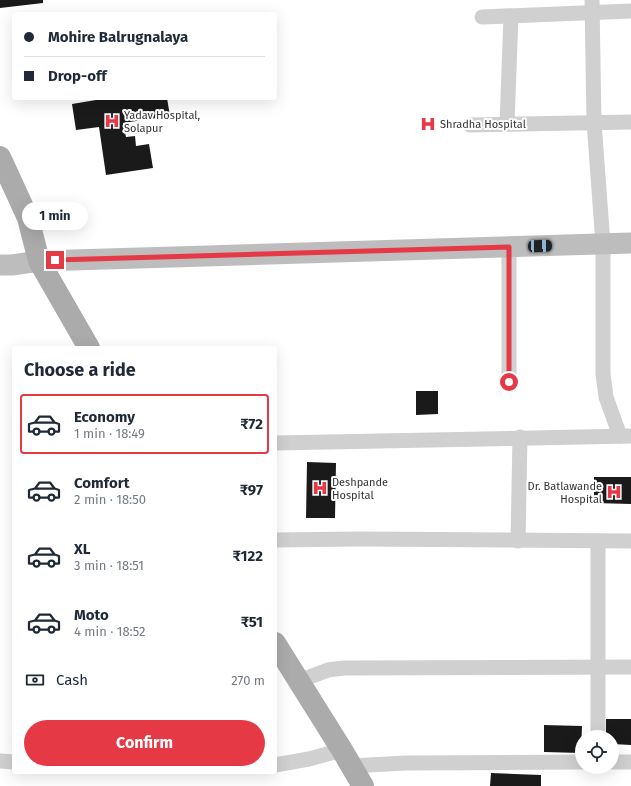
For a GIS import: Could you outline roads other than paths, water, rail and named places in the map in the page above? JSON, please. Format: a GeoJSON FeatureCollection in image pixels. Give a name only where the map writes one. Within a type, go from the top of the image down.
{"type":"FeatureCollection","features":[{"type":"Feature","properties":{"kind":"main road"},"geometry":{"type":"LineString","coordinates":[[0,157],[28,218],[39,261],[89,346]]}},
{"type":"Feature","properties":{"kind":"main road"},"geometry":{"type":"LineString","coordinates":[[0,265],[12,265],[39,261],[631,243]]}},
{"type":"Feature","properties":{"kind":"main road"},"geometry":{"type":"LineString","coordinates":[[277,646],[363,786]]}},
{"type":"Feature","properties":{"kind":"street"},"geometry":{"type":"LineString","coordinates":[[592,6],[594,122],[603,244],[604,386],[609,408],[626,436]]}},
{"type":"Feature","properties":{"kind":"street"},"geometry":{"type":"LineString","coordinates":[[482,17],[511,16],[592,6],[631,11]]}},
{"type":"Feature","properties":{"kind":"street"},"geometry":{"type":"LineString","coordinates":[[508,124],[511,16]]}},
{"type":"Feature","properties":{"kind":"street"},"geometry":{"type":"LineString","coordinates":[[470,125],[631,122]]}},
{"type":"Feature","properties":{"kind":"street"},"geometry":{"type":"LineString","coordinates":[[509,247],[509,382]]}},
{"type":"Feature","properties":{"kind":"street"},"geometry":{"type":"LineString","coordinates":[[277,442],[626,436]]}},
{"type":"Feature","properties":{"kind":"street"},"geometry":{"type":"LineString","coordinates":[[518,541],[520,437]]}},
{"type":"Feature","properties":{"kind":"street"},"geometry":{"type":"LineString","coordinates":[[277,540],[360,539],[598,542],[631,541]]}},
{"type":"Feature","properties":{"kind":"street"},"geometry":{"type":"LineString","coordinates":[[598,542],[598,730]]}},
{"type":"Feature","properties":{"kind":"street"},"geometry":{"type":"LineString","coordinates":[[299,681],[322,672],[344,668],[631,667]]}},
{"type":"Feature","properties":{"kind":"street"},"geometry":{"type":"LineString","coordinates":[[277,765],[309,759],[347,758],[404,763],[575,762]]}},
{"type":"Feature","properties":{"kind":"street"},"geometry":{"type":"LineString","coordinates":[[0,762],[12,762]]}},
{"type":"Feature","properties":{"kind":"street"},"geometry":{"type":"LineString","coordinates":[[619,762],[631,762]]}},
{"type":"Feature","properties":{"kind":"place","name":"Yadav Hospital, Solapur"},"geometry":{"type":"Point","coordinates":[112,121]}},
{"type":"Feature","properties":{"kind":"place","name":"Shradha Hospital"},"geometry":{"type":"Point","coordinates":[428,124]}},
{"type":"Feature","properties":{"kind":"place","name":"Deshpande Hospital"},"geometry":{"type":"Point","coordinates":[320,488]}},
{"type":"Feature","properties":{"kind":"place","name":"Dr. Batlawande Hospital"},"geometry":{"type":"Point","coordinates":[614,492]}}]}
